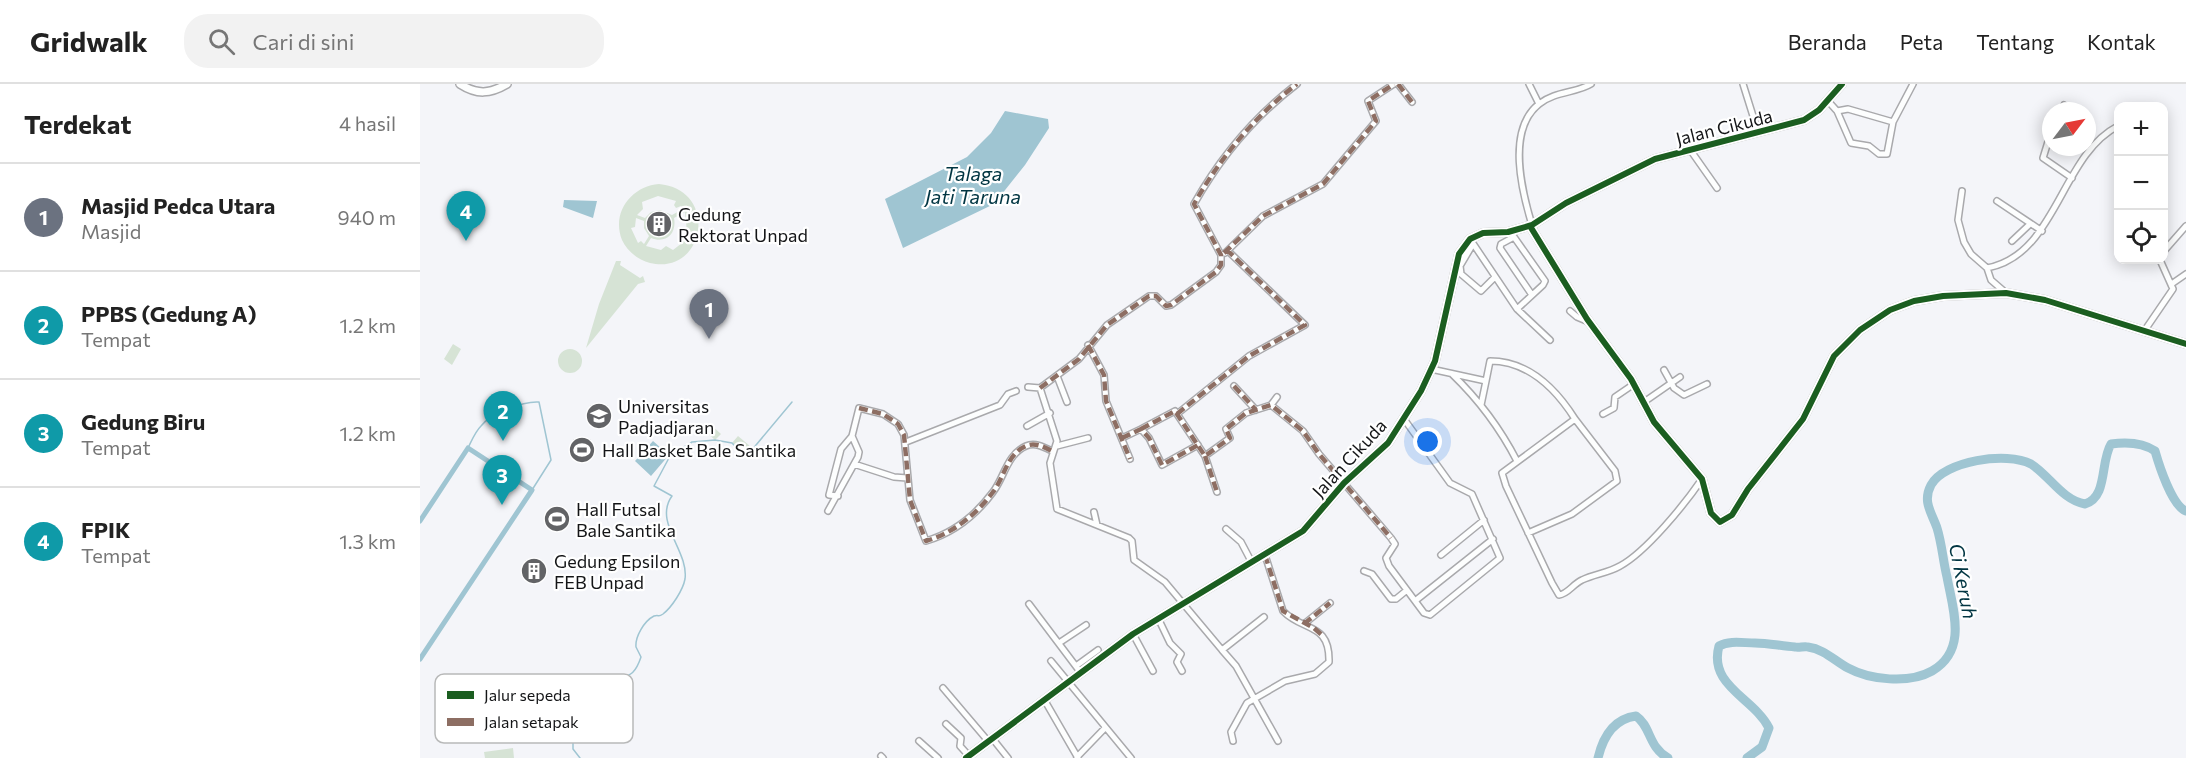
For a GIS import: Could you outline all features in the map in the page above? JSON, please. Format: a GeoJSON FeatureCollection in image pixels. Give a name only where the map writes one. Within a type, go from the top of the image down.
{"type":"FeatureCollection","features":[{"type":"Feature","properties":{"kind":"street"},"geometry":{"type":"LineString","coordinates":[[460,84],[482,93],[494,92],[507,84]]}},
{"type":"Feature","properties":{"kind":"street"},"geometry":{"type":"LineString","coordinates":[[1028,387],[1040,388],[1057,376],[1078,359],[1107,325],[1149,296],[1156,296],[1166,306],[1216,272],[1221,265],[1221,255],[1194,204],[1228,153],[1255,120],[1297,84]]}},
{"type":"Feature","properties":{"kind":"street"},"geometry":{"type":"LineString","coordinates":[[1221,255],[1228,251],[1263,216],[1323,184],[1376,121],[1368,101],[1396,84],[1412,102]]}},
{"type":"Feature","properties":{"kind":"street"},"geometry":{"type":"LineString","coordinates":[[1529,84],[1539,104]]}},
{"type":"Feature","properties":{"kind":"street"},"geometry":{"type":"LineString","coordinates":[[1591,84],[1558,93],[1539,104],[1525,123],[1520,146],[1526,208],[1531,226],[1591,323],[1634,384],[1656,425],[1702,479],[1716,521],[1724,521],[1732,515],[1748,489],[1803,419],[1834,356],[1860,330],[1890,310],[1914,301],[1943,296],[2006,293],[2045,300],[2186,344]]}},
{"type":"Feature","properties":{"kind":"street"},"geometry":{"type":"LineString","coordinates":[[1743,84],[1758,132]]}},
{"type":"Feature","properties":{"kind":"street","name":"Jalan Cikuda"},"geometry":{"type":"LineString","coordinates":[[972,756],[990,740],[1133,634],[1303,531],[1344,483],[1388,443],[1404,419],[1436,357],[1451,279],[1460,251],[1483,233],[1508,232],[1531,226],[1566,203],[1655,159],[1804,120],[1828,101],[1842,84]]}},
{"type":"Feature","properties":{"kind":"street"},"geometry":{"type":"LineString","coordinates":[[1828,101],[1837,111],[1851,143],[1869,146],[1879,154],[1889,153],[1893,122],[1913,84]]}},
{"type":"Feature","properties":{"kind":"street"},"geometry":{"type":"LineString","coordinates":[[1837,111],[1848,109],[1893,122]]}},
{"type":"Feature","properties":{"kind":"street"},"geometry":{"type":"LineString","coordinates":[[2096,141],[2114,129]]}},
{"type":"Feature","properties":{"kind":"street"},"geometry":{"type":"LineString","coordinates":[[1691,150],[1717,188]]}},
{"type":"Feature","properties":{"kind":"street"},"geometry":{"type":"LineString","coordinates":[[2044,156],[2043,158],[2072,178]]}},
{"type":"Feature","properties":{"kind":"street"},"geometry":{"type":"LineString","coordinates":[[1987,268],[2009,262],[2042,231],[2082,156]]}},
{"type":"Feature","properties":{"kind":"street"},"geometry":{"type":"LineString","coordinates":[[1962,191],[1958,214],[1967,249],[1987,268],[1988,276],[2006,293]]}},
{"type":"Feature","properties":{"kind":"street"},"geometry":{"type":"LineString","coordinates":[[1997,201],[2029,225],[2042,231]]}},
{"type":"Feature","properties":{"kind":"street"},"geometry":{"type":"LineString","coordinates":[[2012,241],[2029,225]]}},
{"type":"Feature","properties":{"kind":"street"},"geometry":{"type":"LineString","coordinates":[[2168,246],[2186,226]]}},
{"type":"Feature","properties":{"kind":"street"},"geometry":{"type":"LineString","coordinates":[[1517,309],[1544,285],[1544,278],[1514,237],[1501,244],[1500,248],[1532,294]]}},
{"type":"Feature","properties":{"kind":"street"},"geometry":{"type":"LineString","coordinates":[[1472,242],[1460,266],[1461,274],[1481,291],[1495,277]]}},
{"type":"Feature","properties":{"kind":"street"},"geometry":{"type":"LineString","coordinates":[[1472,242],[1517,309],[1550,340]]}},
{"type":"Feature","properties":{"kind":"street"},"geometry":{"type":"LineString","coordinates":[[1177,414],[1249,356],[1305,325],[1228,251]]}},
{"type":"Feature","properties":{"kind":"street"},"geometry":{"type":"LineString","coordinates":[[2148,333],[2147,327],[2172,294],[2173,283],[2162,264]]}},
{"type":"Feature","properties":{"kind":"street"},"geometry":{"type":"LineString","coordinates":[[2173,283],[2186,274]]}},
{"type":"Feature","properties":{"kind":"street"},"geometry":{"type":"LineString","coordinates":[[1570,311],[1591,323]]}},
{"type":"Feature","properties":{"kind":"street"},"geometry":{"type":"LineString","coordinates":[[1088,345],[1104,375],[1106,401],[1130,459]]}},
{"type":"Feature","properties":{"kind":"street"},"geometry":{"type":"LineString","coordinates":[[1481,405],[1490,361],[1526,369],[1551,386],[1615,471],[1617,481],[1572,514],[1528,533]]}},
{"type":"Feature","properties":{"kind":"street"},"geometry":{"type":"LineString","coordinates":[[1431,369],[1486,381]]}},
{"type":"Feature","properties":{"kind":"street"},"geometry":{"type":"LineString","coordinates":[[1664,370],[1677,392],[1686,396],[1707,384]]}},
{"type":"Feature","properties":{"kind":"street"},"geometry":{"type":"LineString","coordinates":[[1452,374],[1481,405],[1504,435],[1517,461]]}},
{"type":"Feature","properties":{"kind":"street"},"geometry":{"type":"LineString","coordinates":[[1057,376],[1067,402]]}},
{"type":"Feature","properties":{"kind":"street"},"geometry":{"type":"LineString","coordinates":[[1644,402],[1680,377]]}},
{"type":"Feature","properties":{"kind":"street"},"geometry":{"type":"LineString","coordinates":[[1603,414],[1614,408],[1616,397],[1634,384]]}},
{"type":"Feature","properties":{"kind":"street"},"geometry":{"type":"LineString","coordinates":[[1234,386],[1256,410]]}},
{"type":"Feature","properties":{"kind":"street"},"geometry":{"type":"LineString","coordinates":[[1040,388],[1050,413],[1055,448],[1050,471],[1057,509],[1132,541],[1134,560],[1165,582],[1230,657],[1278,741]]}},
{"type":"Feature","properties":{"kind":"street"},"geometry":{"type":"LineString","coordinates":[[906,441],[1000,405],[1008,394],[1016,391]]}},
{"type":"Feature","properties":{"kind":"street"},"geometry":{"type":"LineString","coordinates":[[1205,456],[1230,438],[1226,429],[1231,424],[1256,410],[1272,405],[1277,397]]}},
{"type":"Feature","properties":{"kind":"street"},"geometry":{"type":"LineString","coordinates":[[1272,405],[1303,431],[1395,543],[1387,561],[1424,613],[1432,615],[1498,561],[1500,555],[1472,494],[1450,483],[1404,419]]}},
{"type":"Feature","properties":{"kind":"street"},"geometry":{"type":"LineString","coordinates":[[838,496],[829,495],[841,449],[852,436],[860,408],[883,414],[898,424],[906,441],[910,500],[923,540],[927,541],[958,527],[973,515],[994,491],[1009,462],[1022,448],[1037,444],[1055,448],[1088,438]]}},
{"type":"Feature","properties":{"kind":"street"},"geometry":{"type":"LineString","coordinates":[[1122,438],[1172,411],[1177,414],[1205,456],[1217,492]]}},
{"type":"Feature","properties":{"kind":"street"},"geometry":{"type":"LineString","coordinates":[[1027,426],[1050,413]]}},
{"type":"Feature","properties":{"kind":"street"},"geometry":{"type":"LineString","coordinates":[[1575,419],[1517,461],[1502,476],[1557,592],[1562,595],[1581,580],[1611,571],[1637,555],[1690,496],[1702,479]]}},
{"type":"Feature","properties":{"kind":"street"},"geometry":{"type":"LineString","coordinates":[[1141,429],[1149,438],[1162,465],[1198,445]]}},
{"type":"Feature","properties":{"kind":"street"},"geometry":{"type":"LineString","coordinates":[[828,511],[838,496],[859,452],[852,436]]}},
{"type":"Feature","properties":{"kind":"street"},"geometry":{"type":"LineString","coordinates":[[854,464],[894,477],[907,478]]}},
{"type":"Feature","properties":{"kind":"street"},"geometry":{"type":"LineString","coordinates":[[1095,512],[1097,525]]}},
{"type":"Feature","properties":{"kind":"street"},"geometry":{"type":"LineString","coordinates":[[1441,555],[1484,520]]}},
{"type":"Feature","properties":{"kind":"street"},"geometry":{"type":"LineString","coordinates":[[1226,529],[1241,542],[1251,561]]}},
{"type":"Feature","properties":{"kind":"street"},"geometry":{"type":"LineString","coordinates":[[1415,601],[1493,539]]}},
{"type":"Feature","properties":{"kind":"street"},"geometry":{"type":"LineString","coordinates":[[1233,741],[1231,732],[1242,709],[1255,698],[1285,681],[1308,677],[1325,668],[1329,662],[1328,645],[1318,631],[1283,611],[1265,555]]}},
{"type":"Feature","properties":{"kind":"street"},"geometry":{"type":"LineString","coordinates":[[1364,571],[1372,574],[1391,599],[1396,599],[1407,590]]}},
{"type":"Feature","properties":{"kind":"street"},"geometry":{"type":"LineString","coordinates":[[1304,624],[1330,603]]}},
{"type":"Feature","properties":{"kind":"street"},"geometry":{"type":"LineString","coordinates":[[1029,604],[1081,674]]}},
{"type":"Feature","properties":{"kind":"street"},"geometry":{"type":"LineString","coordinates":[[1222,650],[1264,617]]}},
{"type":"Feature","properties":{"kind":"street"},"geometry":{"type":"LineString","coordinates":[[1158,618],[1170,643],[1181,654],[1177,662],[1182,670]]}},
{"type":"Feature","properties":{"kind":"street"},"geometry":{"type":"LineString","coordinates":[[1059,643],[1086,625]]}},
{"type":"Feature","properties":{"kind":"street"},"geometry":{"type":"LineString","coordinates":[[1133,634],[1153,671]]}},
{"type":"Feature","properties":{"kind":"street"},"geometry":{"type":"LineString","coordinates":[[1076,666],[1098,650]]}},
{"type":"Feature","properties":{"kind":"street"},"geometry":{"type":"LineString","coordinates":[[1051,661],[1131,758]]}},
{"type":"Feature","properties":{"kind":"street"},"geometry":{"type":"LineString","coordinates":[[943,688],[1008,758]]}},
{"type":"Feature","properties":{"kind":"street"},"geometry":{"type":"LineString","coordinates":[[1045,701],[1078,758],[1106,728]]}},
{"type":"Feature","properties":{"kind":"street"},"geometry":{"type":"LineString","coordinates":[[946,724],[961,738],[960,746],[972,756]]}},
{"type":"Feature","properties":{"kind":"street"},"geometry":{"type":"LineString","coordinates":[[919,741],[938,758]]}},
{"type":"Feature","properties":{"kind":"green space","name":"Gedung Rektorat Unpad"},"geometry":{"type":"Polygon","coordinates":[[[659,184],[678,190],[691,201],[697,215],[698,231],[693,245],[683,257],[669,264],[650,263],[637,257],[624,244],[619,230],[619,220],[626,202],[640,190],[659,184]],[[658,196],[642,202],[643,209],[637,215],[645,218],[651,212],[660,210],[672,215],[683,209],[681,206],[676,208],[674,205],[676,201],[658,196]],[[685,212],[674,218],[674,229],[666,239],[651,238],[646,246],[661,250],[666,246],[673,250],[682,243],[687,232],[685,212]],[[636,218],[635,227],[631,228],[638,243],[641,241],[644,244],[649,236],[644,228],[644,221],[636,218]]]}},
{"type":"Feature","properties":{"kind":"green space"},"geometry":{"type":"Polygon","coordinates":[[[616,261],[621,261],[620,265],[640,278],[643,276],[645,282],[638,284],[586,348],[599,304],[616,261]]]}},
{"type":"Feature","properties":{"kind":"green space"},"geometry":{"type":"Polygon","coordinates":[[[453,344],[461,349],[452,365],[444,359],[453,344]]]}},
{"type":"Feature","properties":{"kind":"green space"},"geometry":{"type":"Polygon","coordinates":[[[570,349],[575,350],[581,356],[581,366],[575,372],[570,373],[565,372],[559,366],[558,361],[559,356],[565,350],[570,349]]]}},
{"type":"Feature","properties":{"kind":"green space"},"geometry":{"type":"Polygon","coordinates":[[[709,423],[721,434],[715,440],[703,429],[709,423]]]}},
{"type":"Feature","properties":{"kind":"green space"},"geometry":{"type":"Polygon","coordinates":[[[738,436],[750,446],[744,453],[732,443],[738,436]]]}},
{"type":"Feature","properties":{"kind":"green space"},"geometry":{"type":"Polygon","coordinates":[[[513,748],[514,758],[485,758],[484,752],[513,748]]]}},
{"type":"Feature","properties":{"kind":"water","name":"Talaga Jati Taruna"},"geometry":{"type":"Polygon","coordinates":[[[1005,111],[1048,119],[1049,128],[1025,165],[994,204],[903,248],[885,199],[967,157],[991,133],[1005,111]]]}},
{"type":"Feature","properties":{"kind":"water"},"geometry":{"type":"Polygon","coordinates":[[[564,200],[597,201],[593,218],[563,207],[564,200]]]}},
{"type":"Feature","properties":{"kind":"water"},"geometry":{"type":"Polygon","coordinates":[[[653,441],[669,455],[651,476],[635,461],[653,441]]]}},
{"type":"Feature","properties":{"kind":"waterway"},"geometry":{"type":"LineString","coordinates":[[468,448],[479,428],[492,417],[516,406],[539,402],[551,460],[532,490]]}},
{"type":"Feature","properties":{"kind":"waterway"},"geometry":{"type":"LineString","coordinates":[[631,674],[641,657],[636,647],[641,630],[650,618],[660,616],[666,611],[677,598],[685,579],[685,568],[667,516],[667,506],[672,496],[654,486],[670,456],[692,442],[715,440],[732,443],[746,457],[792,402]]}},
{"type":"Feature","properties":{"kind":"waterway","name":"Ci Keruh"},"geometry":{"type":"LineString","coordinates":[[1747,758],[1762,747],[1769,728],[1753,708],[1726,682],[1717,660],[1719,646],[1737,642],[1814,648],[1857,672],[1890,679],[1923,675],[1943,662],[1954,641],[1954,616],[1940,540],[1927,497],[1931,485],[1949,470],[1977,461],[2007,458],[2020,460],[2038,469],[2069,498],[2085,504],[2097,494],[2111,444],[2139,444],[2155,451],[2171,494],[2186,511]]}},
{"type":"Feature","properties":{"kind":"waterway"},"geometry":{"type":"LineString","coordinates":[[420,521],[468,448],[532,490],[420,659]]}},
{"type":"Feature","properties":{"kind":"waterway","name":"Ci Keruh"},"geometry":{"type":"LineString","coordinates":[[1598,758],[1610,730],[1621,721],[1636,716],[1645,725],[1653,743],[1668,758]]}},
{"type":"Feature","properties":{"kind":"waterway"},"geometry":{"type":"LineString","coordinates":[[573,743],[573,749],[580,758]]}},
{"type":"Feature","properties":{"kind":"marked path"},"geometry":{"type":"LineString","coordinates":[[1040,388],[1079,359],[1107,325],[1149,296],[1156,296],[1166,306],[1171,305],[1216,272],[1221,265],[1221,255],[1194,204],[1227,154],[1253,124],[1297,84]]}},
{"type":"Feature","properties":{"kind":"marked path"},"geometry":{"type":"LineString","coordinates":[[1224,253],[1263,216],[1323,184],[1376,121],[1368,101],[1394,84]]}},
{"type":"Feature","properties":{"kind":"marked path"},"geometry":{"type":"LineString","coordinates":[[1398,84],[1412,102]]}},
{"type":"Feature","properties":{"kind":"marked path"},"geometry":{"type":"LineString","coordinates":[[1177,414],[1249,356],[1305,325],[1228,251]]}},
{"type":"Feature","properties":{"kind":"marked path"},"geometry":{"type":"LineString","coordinates":[[1088,345],[1104,375],[1106,401],[1130,459]]}},
{"type":"Feature","properties":{"kind":"marked path"},"geometry":{"type":"LineString","coordinates":[[1234,386],[1256,410]]}},
{"type":"Feature","properties":{"kind":"marked path"},"geometry":{"type":"LineString","coordinates":[[1141,429],[1175,411],[1205,456],[1230,438],[1226,429],[1246,413],[1271,405],[1303,431],[1319,454],[1391,538]]}},
{"type":"Feature","properties":{"kind":"marked path"},"geometry":{"type":"LineString","coordinates":[[859,408],[883,414],[898,424],[904,435],[910,500],[926,541],[955,528],[979,508],[997,486],[1010,460],[1020,450],[1033,445],[1052,451]]}},
{"type":"Feature","properties":{"kind":"marked path"},"geometry":{"type":"LineString","coordinates":[[1122,438],[1141,429],[1149,438],[1162,465],[1198,445]]}},
{"type":"Feature","properties":{"kind":"marked path"},"geometry":{"type":"LineString","coordinates":[[1205,456],[1217,492]]}},
{"type":"Feature","properties":{"kind":"marked path"},"geometry":{"type":"LineString","coordinates":[[1265,555],[1283,611],[1314,628],[1323,636]]}},
{"type":"Feature","properties":{"kind":"marked path"},"geometry":{"type":"LineString","coordinates":[[1304,624],[1330,603]]}},
{"type":"Feature","properties":{"kind":"cycle path"},"geometry":{"type":"LineString","coordinates":[[966,758],[1133,634],[1303,531],[1344,483],[1388,443],[1421,391],[1435,361],[1459,254],[1470,239],[1483,233],[1508,232],[1532,225],[1566,203],[1655,159],[1804,120],[1819,110],[1842,84]]}},
{"type":"Feature","properties":{"kind":"cycle path"},"geometry":{"type":"LineString","coordinates":[[1530,226],[1587,319],[1631,379],[1654,422],[1702,479],[1711,513],[1720,522],[1732,515],[1748,489],[1803,419],[1834,356],[1860,330],[1890,310],[1914,301],[1943,296],[2006,293],[2045,300],[2186,344]]}},
{"type":"Feature","properties":{"kind":"place","name":"Gedung Rektorat Unpad"},"geometry":{"type":"Point","coordinates":[659,224]}},
{"type":"Feature","properties":{"kind":"place","name":"FPIK"},"geometry":{"type":"Point","coordinates":[466,241]}},
{"type":"Feature","properties":{"kind":"place","name":"Masjid Pedca Utara"},"geometry":{"type":"Point","coordinates":[709,339]}},
{"type":"Feature","properties":{"kind":"place","name":"Universitas Padjadjaran"},"geometry":{"type":"Point","coordinates":[599,416]}},
{"type":"Feature","properties":{"kind":"place","name":"PPBS (Gedung A)"},"geometry":{"type":"Point","coordinates":[503,441]}},
{"type":"Feature","properties":{"kind":"place","name":"Hall Basket Bale Santika"},"geometry":{"type":"Point","coordinates":[582,450]}},
{"type":"Feature","properties":{"kind":"place","name":"Gedung Biru"},"geometry":{"type":"Point","coordinates":[502,505]}},
{"type":"Feature","properties":{"kind":"place","name":"Hall Futsal Bale Santika"},"geometry":{"type":"Point","coordinates":[557,519]}},
{"type":"Feature","properties":{"kind":"place","name":"Gedung Epsilon FEB Unpad"},"geometry":{"type":"Point","coordinates":[534,571]}}]}
